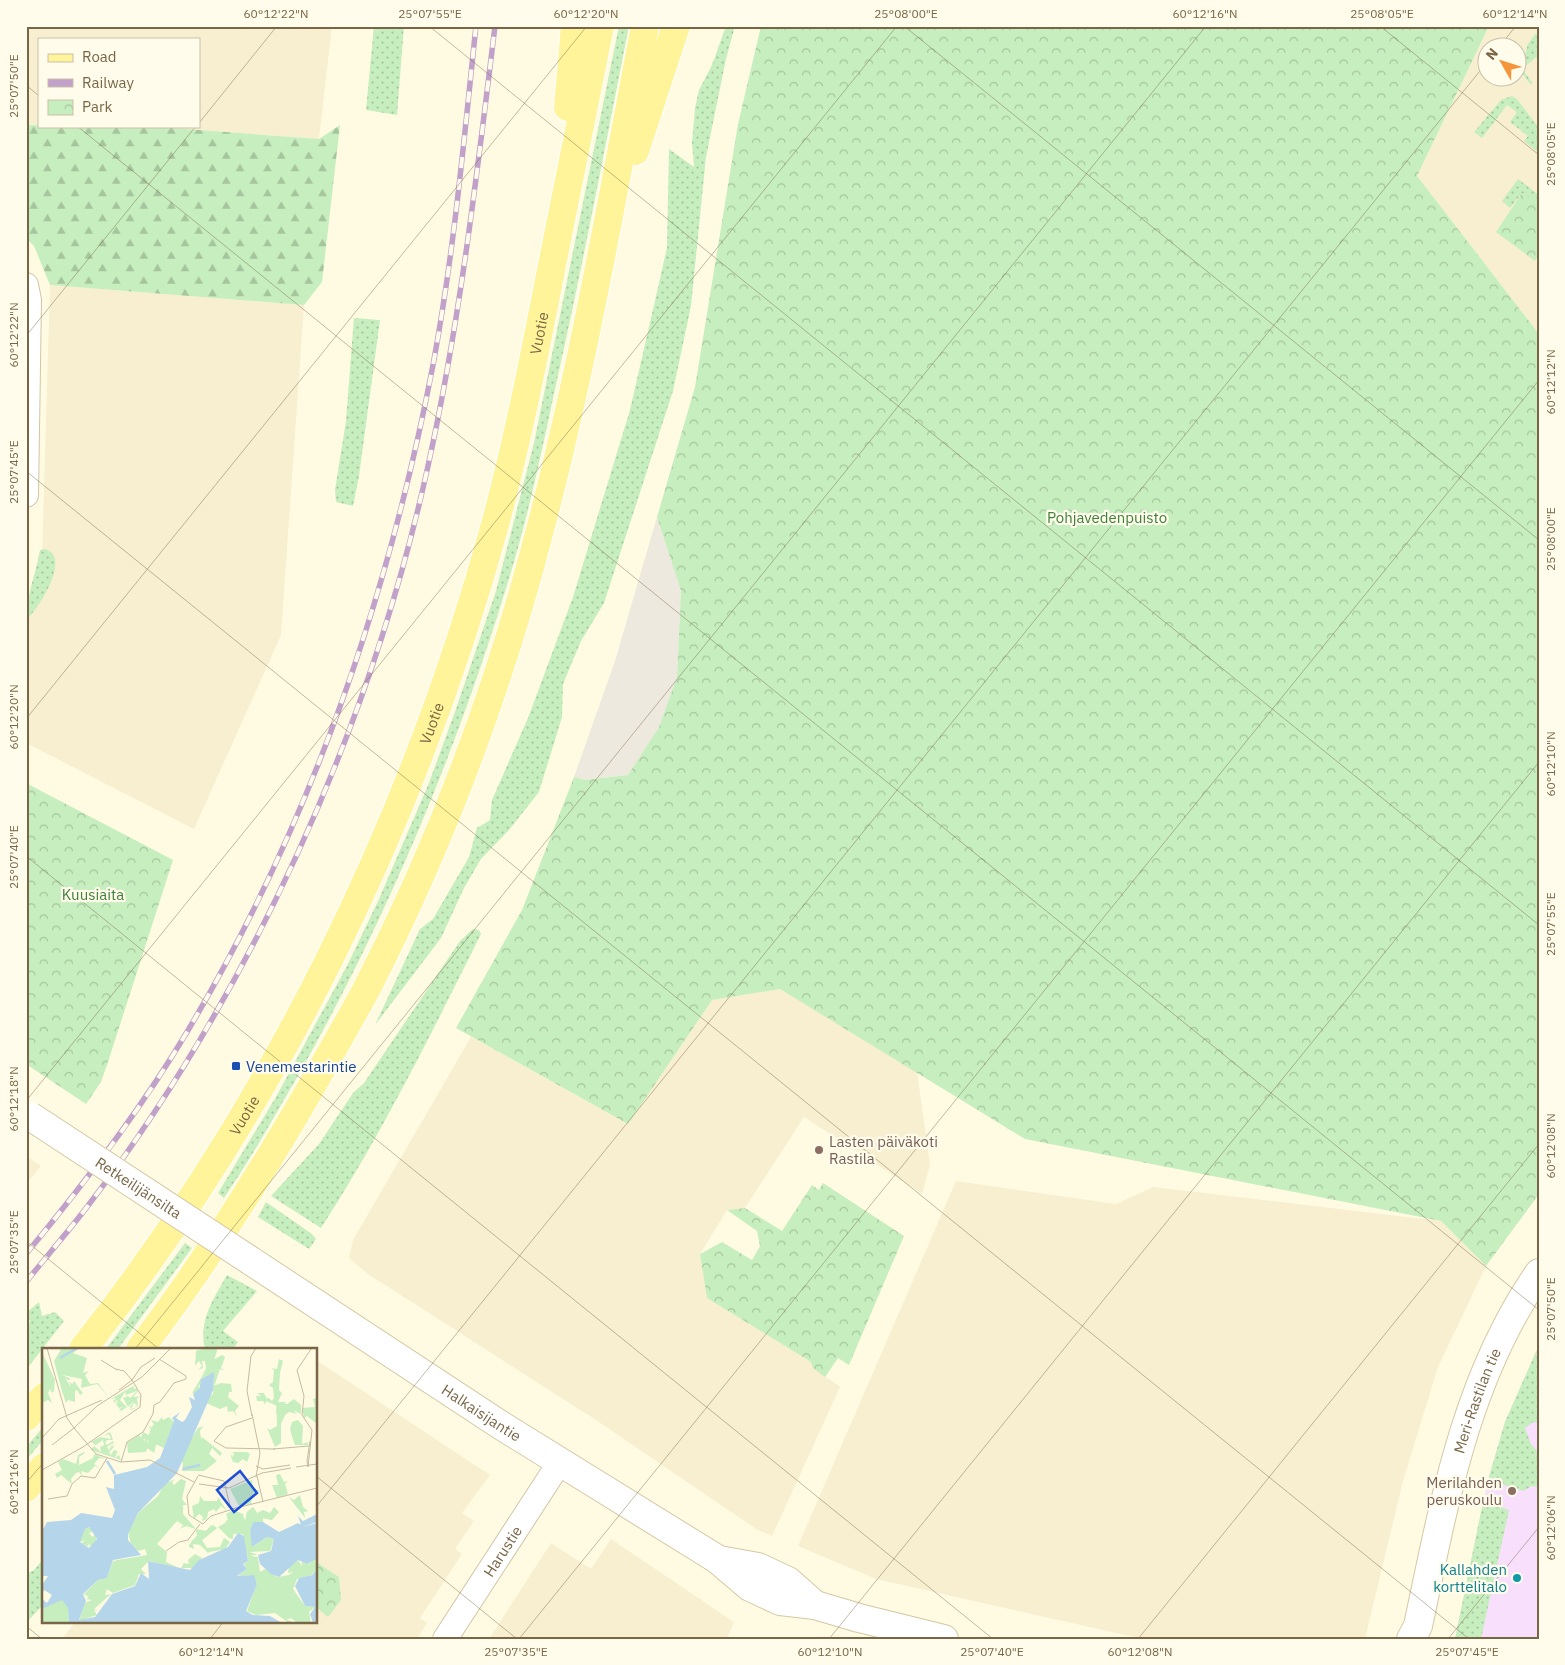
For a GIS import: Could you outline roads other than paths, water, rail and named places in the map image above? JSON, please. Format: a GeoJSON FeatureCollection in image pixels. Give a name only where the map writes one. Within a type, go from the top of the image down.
{"type":"FeatureCollection","features":[{"type":"Feature","properties":{"kind":"main road"},"geometry":{"type":"LineString","coordinates":[[556,241],[575,26]]}},
{"type":"Feature","properties":{"kind":"main road","name":"Vuotie"},"geometry":{"type":"LineString","coordinates":[[84,1348],[171,1232],[261,1086],[302,1014],[341,938],[409,784],[456,653],[496,519],[528,384],[600,26]]}},
{"type":"Feature","properties":{"kind":"main road"},"geometry":{"type":"LineString","coordinates":[[141,1348],[204,1262],[251,1190],[332,1052],[387,946],[450,804],[499,669],[541,527],[602,247],[645,26]]}},
{"type":"Feature","properties":{"kind":"main road"},"geometry":{"type":"LineString","coordinates":[[602,247],[676,26]]}},
{"type":"Feature","properties":{"kind":"main road"},"geometry":{"type":"LineString","coordinates":[[26,1417],[42,1399]]}},
{"type":"Feature","properties":{"kind":"main road"},"geometry":{"type":"LineString","coordinates":[[26,1488],[42,1469]]}},
{"type":"Feature","properties":{"kind":"street"},"geometry":{"type":"LineString","coordinates":[[26,285],[29,300],[26,495]]}},
{"type":"Feature","properties":{"kind":"street","name":"Retkeilijänsilta"},"geometry":{"type":"LineString","coordinates":[[28,1115],[251,1261]]}},
{"type":"Feature","properties":{"kind":"street","name":"Halkaisijantie"},"geometry":{"type":"LineString","coordinates":[[251,1261],[560,1462],[717,1559],[758,1567],[788,1581],[815,1605],[944,1639]]}},
{"type":"Feature","properties":{"kind":"street","name":"Meri-Rastilan tie"},"geometry":{"type":"LineString","coordinates":[[1416,1634],[1446,1491],[1471,1406],[1498,1342],[1539,1273]]}},
{"type":"Feature","properties":{"kind":"street","name":"Harustie"},"geometry":{"type":"LineString","coordinates":[[445,1639],[560,1462]]}},
{"type":"Feature","properties":{"kind":"railway"},"geometry":{"type":"LineString","coordinates":[[26,1254],[131,1119],[187,1032],[231,954],[271,874],[307,793],[339,709],[368,625],[393,539],[415,452],[433,365],[453,238],[476,26]]}},
{"type":"Feature","properties":{"kind":"railway"},"geometry":{"type":"LineString","coordinates":[[26,1282],[87,1207],[146,1125],[201,1038],[251,948],[297,855],[338,759],[373,662],[404,564],[428,466],[459,302],[495,26]]}},
{"type":"Feature","properties":{"kind":"place","name":"Venemestarintie"},"geometry":{"type":"Point","coordinates":[236,1066]}},
{"type":"Feature","properties":{"kind":"place","name":"Lasten päiväkoti Rastila"},"geometry":{"type":"Point","coordinates":[819,1150]}},
{"type":"Feature","properties":{"kind":"place","name":"Merilahden peruskoulu"},"geometry":{"type":"Point","coordinates":[1512,1491]}},
{"type":"Feature","properties":{"kind":"place","name":"Kallahden korttelitalo"},"geometry":{"type":"Point","coordinates":[1517,1578]}},
{"type":"Feature","properties":{"kind":"park label","name":"Pohjavedenpuisto"},"geometry":{"type":"Point","coordinates":[1107,517]}},
{"type":"Feature","properties":{"kind":"park label","name":"Kuusiaita"},"geometry":{"type":"Point","coordinates":[93,894]}}]}
